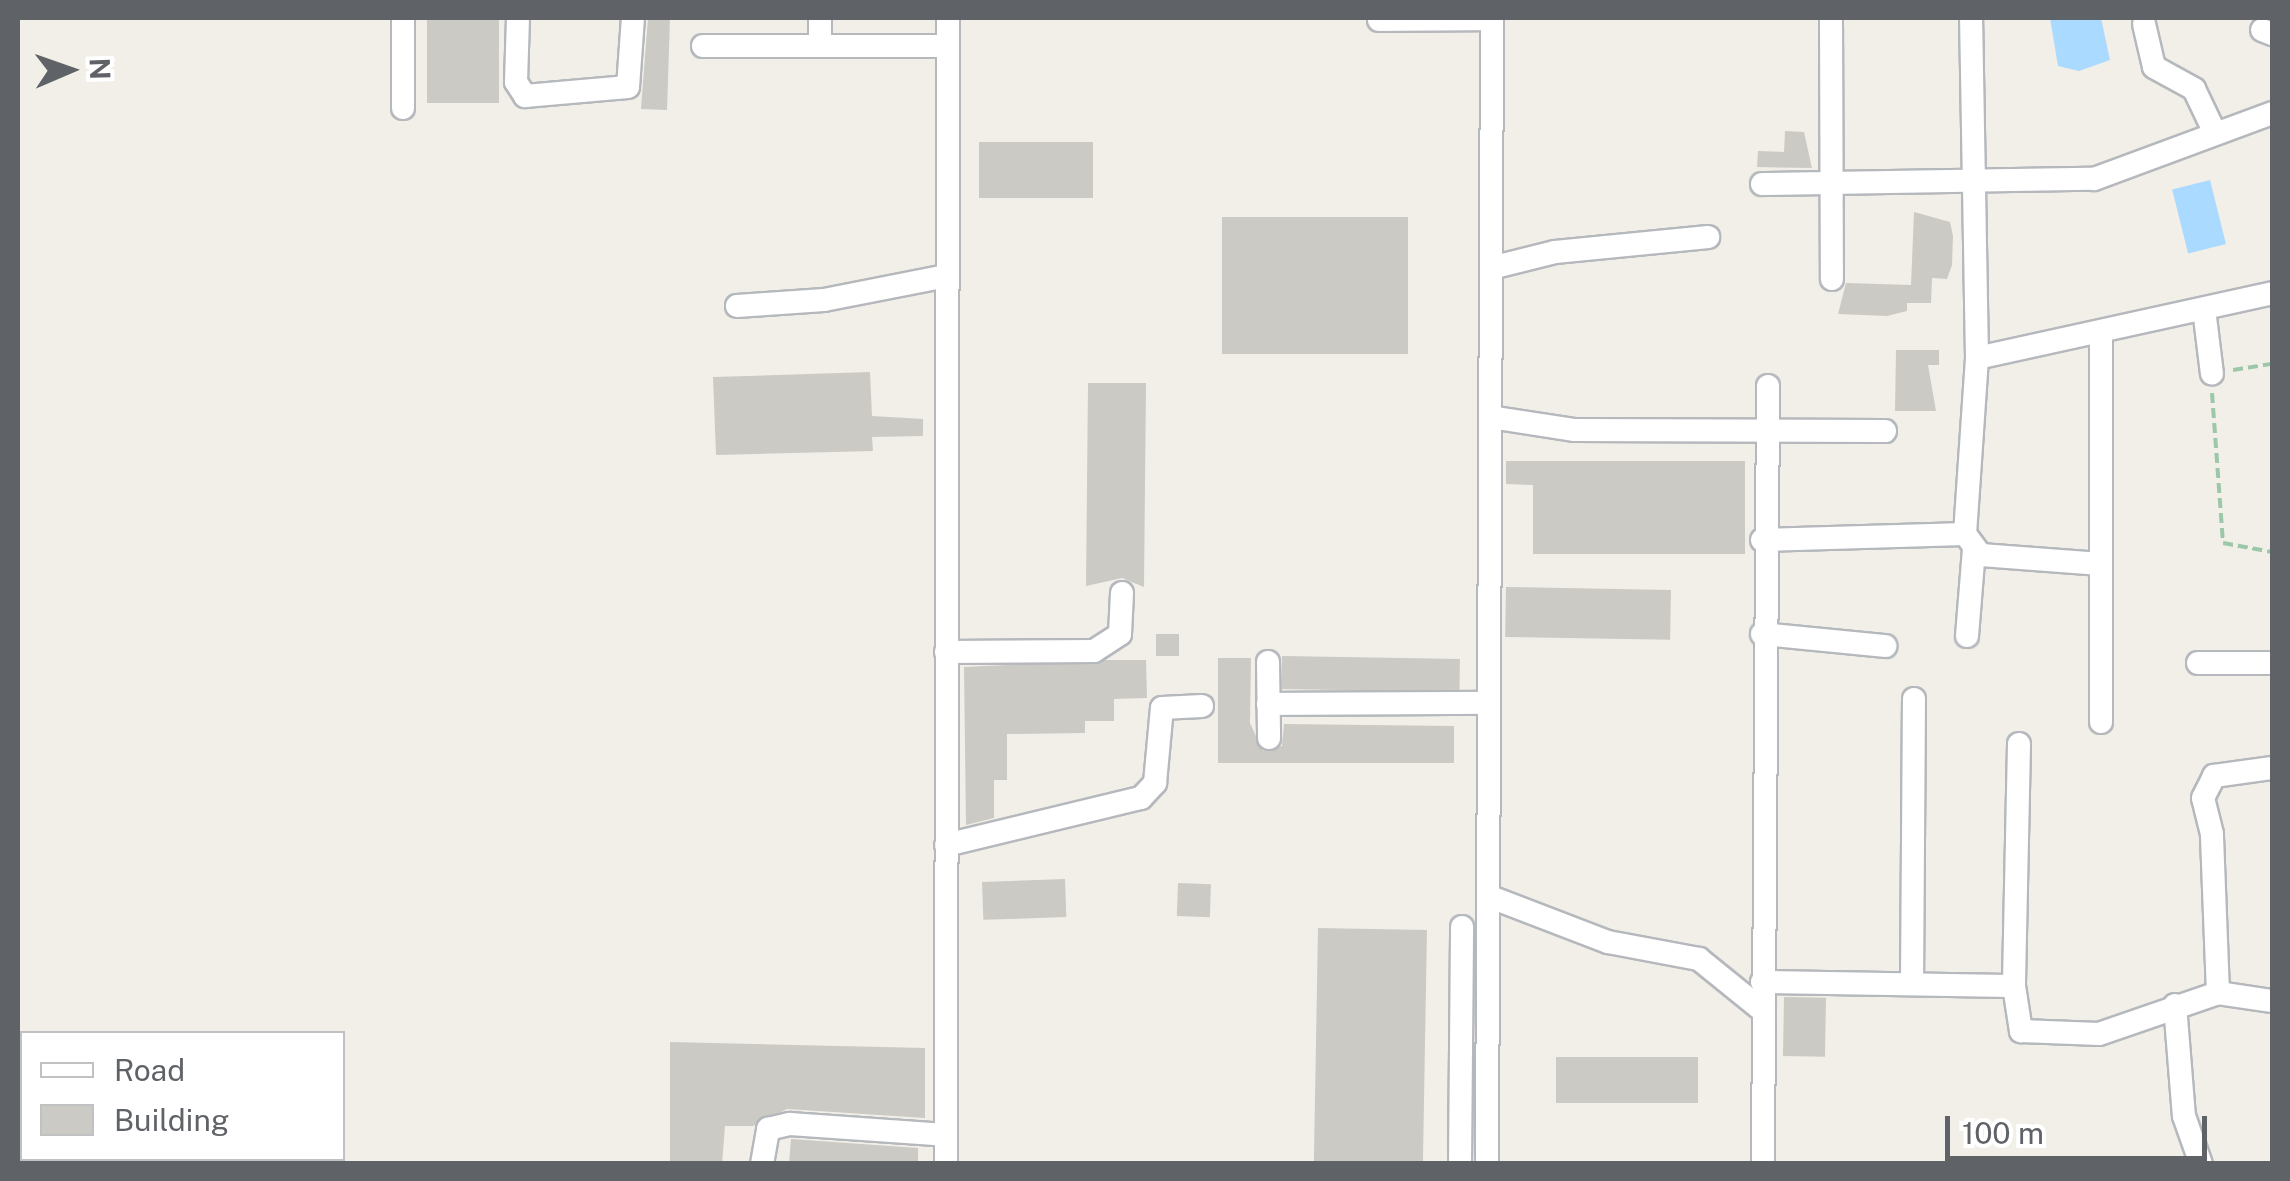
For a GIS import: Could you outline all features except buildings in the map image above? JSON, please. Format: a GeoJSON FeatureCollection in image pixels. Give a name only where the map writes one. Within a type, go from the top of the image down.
{"type":"FeatureCollection","features":[{"type":"Feature","properties":{"kind":"street"},"geometry":{"type":"LineString","coordinates":[[403,18],[403,108]]}},
{"type":"Feature","properties":{"kind":"street"},"geometry":{"type":"LineString","coordinates":[[518,18],[516,82],[524,96],[628,87],[633,18]]}},
{"type":"Feature","properties":{"kind":"street"},"geometry":{"type":"LineString","coordinates":[[820,18],[820,46]]}},
{"type":"Feature","properties":{"kind":"street"},"geometry":{"type":"LineString","coordinates":[[946,1164],[948,18]]}},
{"type":"Feature","properties":{"kind":"street"},"geometry":{"type":"LineString","coordinates":[[1379,20],[1492,18],[1486,1164]]}},
{"type":"Feature","properties":{"kind":"street"},"geometry":{"type":"LineString","coordinates":[[1831,18],[1832,279]]}},
{"type":"Feature","properties":{"kind":"street"},"geometry":{"type":"LineString","coordinates":[[1966,636],[1976,358],[1971,18]]}},
{"type":"Feature","properties":{"kind":"street"},"geometry":{"type":"LineString","coordinates":[[2144,24],[2154,67],[2194,89],[2215,133]]}},
{"type":"Feature","properties":{"kind":"street"},"geometry":{"type":"LineString","coordinates":[[703,46],[948,46]]}},
{"type":"Feature","properties":{"kind":"street"},"geometry":{"type":"LineString","coordinates":[[1762,184],[2094,178],[2160,160],[2215,133],[2272,113]]}},
{"type":"Feature","properties":{"kind":"street"},"geometry":{"type":"LineString","coordinates":[[1491,268],[1555,252],[1708,236]]}},
{"type":"Feature","properties":{"kind":"street"},"geometry":{"type":"LineString","coordinates":[[737,306],[824,300],[946,276]]}},
{"type":"Feature","properties":{"kind":"street"},"geometry":{"type":"LineString","coordinates":[[1976,358],[2272,293]]}},
{"type":"Feature","properties":{"kind":"street"},"geometry":{"type":"LineString","coordinates":[[2204,308],[2212,374]]}},
{"type":"Feature","properties":{"kind":"street"},"geometry":{"type":"LineString","coordinates":[[2101,332],[2101,722]]}},
{"type":"Feature","properties":{"kind":"street"},"geometry":{"type":"LineString","coordinates":[[1764,1164],[1762,540],[1768,386]]}},
{"type":"Feature","properties":{"kind":"street"},"geometry":{"type":"LineString","coordinates":[[1490,417],[1575,430],[1886,431]]}},
{"type":"Feature","properties":{"kind":"street"},"geometry":{"type":"LineString","coordinates":[[1762,540],[1969,542],[2101,564]]}},
{"type":"Feature","properties":{"kind":"street"},"geometry":{"type":"LineString","coordinates":[[946,652],[1094,651],[1120,634],[1122,594]]}},
{"type":"Feature","properties":{"kind":"street"},"geometry":{"type":"LineString","coordinates":[[1762,634],[1884,646]]}},
{"type":"Feature","properties":{"kind":"street"},"geometry":{"type":"LineString","coordinates":[[1268,662],[1269,738]]}},
{"type":"Feature","properties":{"kind":"street"},"geometry":{"type":"LineString","coordinates":[[2198,662],[2272,663]]}},
{"type":"Feature","properties":{"kind":"street"},"geometry":{"type":"LineString","coordinates":[[1912,984],[1914,699]]}},
{"type":"Feature","properties":{"kind":"street"},"geometry":{"type":"LineString","coordinates":[[1268,704],[1489,702]]}},
{"type":"Feature","properties":{"kind":"street"},"geometry":{"type":"LineString","coordinates":[[946,845],[1141,798],[1155,782],[1162,708],[1202,706]]}},
{"type":"Feature","properties":{"kind":"street"},"geometry":{"type":"LineString","coordinates":[[2019,744],[2014,986],[2027,1036],[2098,1034],[2218,993],[2272,1000]]}},
{"type":"Feature","properties":{"kind":"street"},"geometry":{"type":"LineString","coordinates":[[2218,993],[2212,834],[2203,798],[2214,776],[2272,768]]}},
{"type":"Feature","properties":{"kind":"street"},"geometry":{"type":"LineString","coordinates":[[1488,896],[1608,942],[1699,959],[1762,1010]]}},
{"type":"Feature","properties":{"kind":"street"},"geometry":{"type":"LineString","coordinates":[[1460,1164],[1462,927]]}},
{"type":"Feature","properties":{"kind":"street"},"geometry":{"type":"LineString","coordinates":[[1762,982],[2014,986]]}},
{"type":"Feature","properties":{"kind":"street"},"geometry":{"type":"LineString","coordinates":[[2175,1005],[2184,1116],[2201,1164]]}},
{"type":"Feature","properties":{"kind":"street"},"geometry":{"type":"LineString","coordinates":[[762,1164],[768,1129],[790,1124],[946,1136]]}},
{"type":"Feature","properties":{"kind":"path"},"geometry":{"type":"LineString","coordinates":[[2272,364],[2212,374],[2223,543],[2272,552]]}},
{"type":"Feature","properties":{"kind":"water"},"geometry":{"type":"Polygon","coordinates":[[[2050,18],[2101,18],[2110,60],[2079,71],[2058,66],[2050,18]]]}},
{"type":"Feature","properties":{"kind":"water"},"geometry":{"type":"Polygon","coordinates":[[[2210,180],[2226,244],[2188,253],[2172,189],[2210,180]]]}}]}
